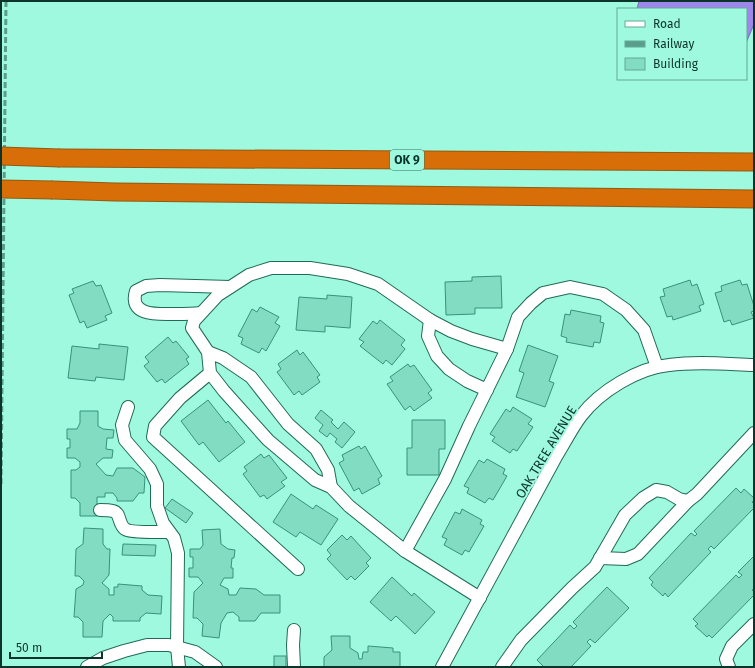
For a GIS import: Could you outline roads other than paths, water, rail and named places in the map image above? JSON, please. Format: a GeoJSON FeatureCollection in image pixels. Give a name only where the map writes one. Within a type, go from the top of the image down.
{"type":"FeatureCollection","features":[{"type":"Feature","properties":{"kind":"highway","name":"OK 9"},"geometry":{"type":"LineString","coordinates":[[1,156],[60,158],[754,162]]}},
{"type":"Feature","properties":{"kind":"highway"},"geometry":{"type":"LineString","coordinates":[[1,189],[754,199]]}},
{"type":"Feature","properties":{"kind":"street"},"geometry":{"type":"LineString","coordinates":[[480,598],[405,551],[349,506],[331,487],[315,480],[268,440],[210,373],[208,352],[192,328],[194,321],[218,295],[250,275],[271,268],[310,268],[348,274],[378,284],[430,320],[451,331],[507,349]]}},
{"type":"Feature","properties":{"kind":"street"},"geometry":{"type":"LineString","coordinates":[[201,313],[146,313],[138,307],[134,298],[136,291],[146,286],[230,287]]}},
{"type":"Feature","properties":{"kind":"street"},"geometry":{"type":"LineString","coordinates":[[405,551],[446,479],[469,426],[507,349],[518,317],[543,293],[570,288],[603,294],[626,310],[644,330],[657,367]]}},
{"type":"Feature","properties":{"kind":"street"},"geometry":{"type":"LineString","coordinates":[[430,320],[428,336],[437,356],[450,369],[467,381],[487,390]]}},
{"type":"Feature","properties":{"kind":"street"},"geometry":{"type":"LineString","coordinates":[[208,352],[223,358],[251,377],[288,424],[316,449],[328,470],[331,487]]}},
{"type":"Feature","properties":{"kind":"street","name":"OAK TREE AVENUE"},"geometry":{"type":"LineString","coordinates":[[442,667],[560,449],[582,415],[604,393],[618,383],[650,369],[667,365],[685,363],[754,365]]}},
{"type":"Feature","properties":{"kind":"street"},"geometry":{"type":"LineString","coordinates":[[210,373],[180,398],[155,426],[153,437],[298,568]]}},
{"type":"Feature","properties":{"kind":"street"},"geometry":{"type":"LineString","coordinates":[[128,406],[122,425],[125,440],[150,469],[157,484],[157,506],[162,523],[174,538],[178,553],[177,647],[179,667]]}},
{"type":"Feature","properties":{"kind":"street"},"geometry":{"type":"LineString","coordinates":[[600,558],[626,559],[638,554],[754,433]]}},
{"type":"Feature","properties":{"kind":"street"},"geometry":{"type":"LineString","coordinates":[[502,667],[521,640],[595,567],[625,515],[643,498],[656,490],[667,492],[679,499],[688,501]]}},
{"type":"Feature","properties":{"kind":"street"},"geometry":{"type":"LineString","coordinates":[[100,510],[112,510],[116,512],[119,516],[120,523],[125,529],[132,531],[169,532]]}},
{"type":"Feature","properties":{"kind":"street"},"geometry":{"type":"LineString","coordinates":[[729,667],[726,659],[732,646],[754,624]]}},
{"type":"Feature","properties":{"kind":"street"},"geometry":{"type":"LineString","coordinates":[[294,630],[294,667]]}},
{"type":"Feature","properties":{"kind":"street"},"geometry":{"type":"LineString","coordinates":[[87,667],[103,658],[147,645],[169,645],[195,652],[216,667]]}},
{"type":"Feature","properties":{"kind":"railway"},"geometry":{"type":"LineString","coordinates":[[1,484],[6,1]]}}]}
